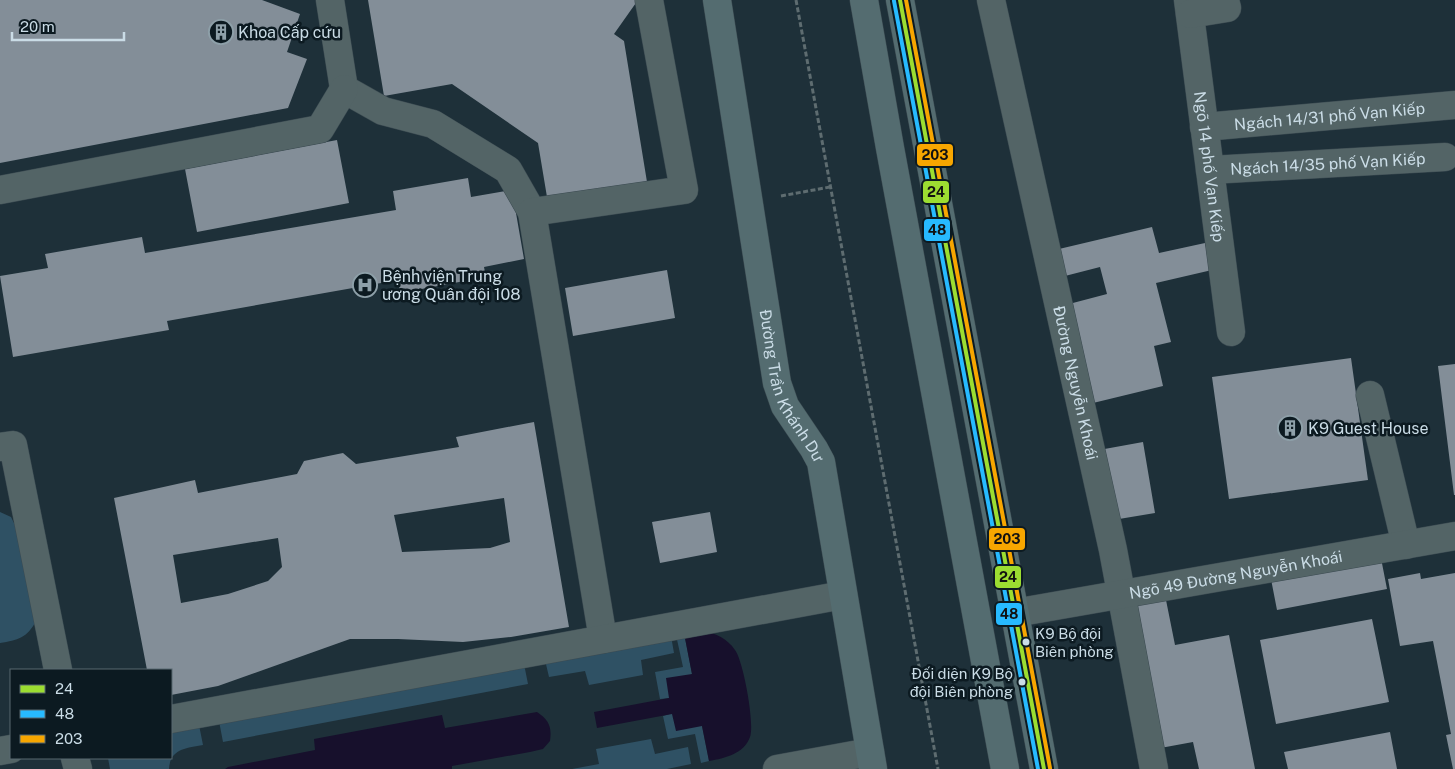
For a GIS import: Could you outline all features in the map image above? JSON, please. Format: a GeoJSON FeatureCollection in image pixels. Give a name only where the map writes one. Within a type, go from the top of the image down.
{"type":"FeatureCollection","features":[{"type":"Feature","properties":{"kind":"main road","name":"Đường Trần Khánh Dư"},"geometry":{"type":"LineString","coordinates":[[717,0],[777,383],[785,406],[814,449],[820,462],[872,761]]}},
{"type":"Feature","properties":{"kind":"main road"},"geometry":{"type":"LineString","coordinates":[[864,0],[1005,769]]}},
{"type":"Feature","properties":{"kind":"main road"},"geometry":{"type":"LineString","coordinates":[[900,0],[1044,769]]}},
{"type":"Feature","properties":{"kind":"street"},"geometry":{"type":"LineString","coordinates":[[0,190],[320,129],[344,89],[330,0]]}},
{"type":"Feature","properties":{"kind":"street"},"geometry":{"type":"LineString","coordinates":[[532,212],[684,190],[649,0]]}},
{"type":"Feature","properties":{"kind":"street","name":"Đường Nguyễn Khoái"},"geometry":{"type":"LineString","coordinates":[[991,0],[1122,596],[1154,769]]}},
{"type":"Feature","properties":{"kind":"street"},"geometry":{"type":"LineString","coordinates":[[1189,7],[1227,8],[1225,0]]}},
{"type":"Feature","properties":{"kind":"street","name":"Ngõ 14 phố Vạn Kiếp"},"geometry":{"type":"LineString","coordinates":[[1189,7],[1231,332]]}},
{"type":"Feature","properties":{"kind":"street"},"geometry":{"type":"LineString","coordinates":[[344,89],[383,111],[433,124],[508,170],[532,212],[603,639]]}},
{"type":"Feature","properties":{"kind":"street","name":"Ngách 14/31 phố Vạn Kiếp"},"geometry":{"type":"LineString","coordinates":[[1204,127],[1455,105]]}},
{"type":"Feature","properties":{"kind":"street","name":"Ngách 14/35 phố Vạn Kiếp"},"geometry":{"type":"LineString","coordinates":[[1210,170],[1446,157]]}},
{"type":"Feature","properties":{"kind":"street"},"geometry":{"type":"LineString","coordinates":[[1370,395],[1406,545]]}},
{"type":"Feature","properties":{"kind":"street"},"geometry":{"type":"LineString","coordinates":[[0,447],[14,445],[58,669]]}},
{"type":"Feature","properties":{"kind":"street","name":"Ngõ 49 Đường Nguyễn Khoái"},"geometry":{"type":"LineString","coordinates":[[1015,613],[1122,596],[1455,536]]}},
{"type":"Feature","properties":{"kind":"street"},"geometry":{"type":"LineString","coordinates":[[172,719],[843,595]]}},
{"type":"Feature","properties":{"kind":"street"},"geometry":{"type":"LineString","coordinates":[[777,769],[872,761]]}},
{"type":"Feature","properties":{"kind":"path"},"geometry":{"type":"LineString","coordinates":[[796,0],[938,769]]}},
{"type":"Feature","properties":{"kind":"path"},"geometry":{"type":"LineString","coordinates":[[748,201],[830,188]]}},
{"type":"Feature","properties":{"kind":"shaded area"},"geometry":{"type":"Polygon","coordinates":[[[0,512],[11,517],[16,527],[36,621],[25,635],[12,641],[0,643],[0,512]]]}},
{"type":"Feature","properties":{"kind":"shaded area"},"geometry":{"type":"Polygon","coordinates":[[[703,630],[725,639],[738,656],[745,678],[751,719],[750,737],[743,748],[727,757],[709,761],[702,726],[676,731],[672,714],[597,728],[594,712],[669,698],[666,678],[692,674],[684,633],[703,630]]]}},
{"type":"Feature","properties":{"kind":"shaded area"},"geometry":{"type":"Polygon","coordinates":[[[684,633],[692,674],[670,698],[660,699],[655,672],[683,667],[676,635],[684,633]]]}},
{"type":"Feature","properties":{"kind":"shaded area"},"geometry":{"type":"Polygon","coordinates":[[[671,636],[674,653],[641,660],[643,675],[589,685],[585,671],[549,677],[545,660],[671,636]]]}},
{"type":"Feature","properties":{"kind":"shaded area"},"geometry":{"type":"Polygon","coordinates":[[[524,664],[528,684],[223,742],[219,721],[524,664]]]}},
{"type":"Feature","properties":{"kind":"shaded area"},"geometry":{"type":"Polygon","coordinates":[[[537,712],[547,721],[550,728],[550,741],[543,749],[452,766],[452,769],[225,769],[315,750],[314,739],[442,715],[445,728],[537,712]]]}},
{"type":"Feature","properties":{"kind":"shaded area"},"geometry":{"type":"Polygon","coordinates":[[[673,713],[702,726],[709,761],[701,763],[695,734],[668,739],[663,716],[673,713]]]}},
{"type":"Feature","properties":{"kind":"shaded area"},"geometry":{"type":"Polygon","coordinates":[[[199,725],[203,745],[185,749],[172,757],[172,730],[199,725]]]}},
{"type":"Feature","properties":{"kind":"shaded area"},"geometry":{"type":"Polygon","coordinates":[[[651,739],[655,754],[688,747],[691,764],[667,769],[572,769],[599,764],[596,749],[651,739]]]}},
{"type":"Feature","properties":{"kind":"shaded area"},"geometry":{"type":"Polygon","coordinates":[[[108,759],[171,759],[169,769],[110,769],[108,759]]]}},
{"type":"Feature","properties":{"kind":"building"},"geometry":{"type":"Polygon","coordinates":[[[0,0],[262,0],[300,14],[287,52],[307,59],[288,108],[0,163],[0,0]]]}},
{"type":"Feature","properties":{"kind":"building"},"geometry":{"type":"Polygon","coordinates":[[[368,0],[638,0],[614,34],[624,41],[647,182],[547,197],[538,143],[452,84],[384,96],[368,0]]]}},
{"type":"Feature","properties":{"kind":"building"},"geometry":{"type":"Polygon","coordinates":[[[337,140],[349,203],[197,232],[185,169],[337,140]]]}},
{"type":"Feature","properties":{"kind":"building"},"geometry":{"type":"Polygon","coordinates":[[[468,178],[471,197],[512,190],[524,259],[484,267],[486,277],[400,293],[398,280],[167,321],[169,330],[13,357],[0,276],[48,268],[45,254],[142,237],[145,253],[396,210],[393,191],[468,178]]]}},
{"type":"Feature","properties":{"kind":"building"},"geometry":{"type":"Polygon","coordinates":[[[1152,227],[1159,253],[1205,243],[1212,270],[1156,283],[1171,342],[1154,346],[1163,386],[1093,403],[1069,304],[1107,294],[1100,267],[1065,276],[1059,249],[1152,227]]]}},
{"type":"Feature","properties":{"kind":"building"},"geometry":{"type":"Polygon","coordinates":[[[667,270],[675,318],[573,336],[565,288],[667,270]]]}},
{"type":"Feature","properties":{"kind":"building","name":"K9 Guest House"},"geometry":{"type":"Polygon","coordinates":[[[1351,358],[1368,480],[1229,499],[1212,377],[1351,358]]]}},
{"type":"Feature","properties":{"kind":"building"},"geometry":{"type":"Polygon","coordinates":[[[1455,364],[1455,495],[1454,495],[1438,366],[1455,364]]]}},
{"type":"Feature","properties":{"kind":"building"},"geometry":{"type":"Polygon","coordinates":[[[534,422],[569,627],[511,637],[463,642],[350,639],[218,686],[172,695],[172,669],[147,669],[114,498],[195,480],[198,493],[297,474],[304,461],[343,453],[356,464],[459,447],[456,437],[534,422]],[[504,498],[394,515],[402,552],[490,548],[510,542],[504,498]],[[278,538],[173,555],[181,603],[228,594],[268,581],[282,567],[278,538]]]}},
{"type":"Feature","properties":{"kind":"building"},"geometry":{"type":"Polygon","coordinates":[[[1143,442],[1155,513],[1113,520],[1099,450],[1143,442]]]}},
{"type":"Feature","properties":{"kind":"building"},"geometry":{"type":"Polygon","coordinates":[[[710,512],[717,552],[660,563],[652,522],[710,512]]]}},
{"type":"Feature","properties":{"kind":"building"},"geometry":{"type":"Polygon","coordinates":[[[1380,553],[1387,589],[1277,610],[1270,574],[1380,553]]]}},
{"type":"Feature","properties":{"kind":"building"},"geometry":{"type":"Polygon","coordinates":[[[1420,573],[1421,579],[1455,573],[1455,769],[1453,769],[1446,735],[1451,734],[1433,641],[1400,646],[1388,579],[1420,573]]]}},
{"type":"Feature","properties":{"kind":"building"},"geometry":{"type":"Polygon","coordinates":[[[1166,600],[1175,645],[1229,635],[1255,769],[1199,769],[1193,742],[1155,749],[1128,607],[1166,600]]]}},
{"type":"Feature","properties":{"kind":"building"},"geometry":{"type":"Polygon","coordinates":[[[1372,619],[1389,702],[1276,724],[1260,640],[1372,619]]]}},
{"type":"Feature","properties":{"kind":"building"},"geometry":{"type":"Polygon","coordinates":[[[1390,732],[1397,769],[1288,769],[1284,752],[1390,732]]]}},
{"type":"Feature","properties":{"kind":"transit line","name":"24"},"geometry":{"type":"LineString","coordinates":[[900,0],[1044,769]]}},
{"type":"Feature","properties":{"kind":"transit line","name":"203"},"geometry":{"type":"LineString","coordinates":[[906,0],[1050,768]]}},
{"type":"Feature","properties":{"kind":"transit line","name":"48"},"geometry":{"type":"LineString","coordinates":[[894,1],[1038,769]]}},
{"type":"Feature","properties":{"kind":"place","name":"Khoa Cấp cứu"},"geometry":{"type":"Point","coordinates":[221,32]}},
{"type":"Feature","properties":{"kind":"place","name":"Bệnh viện Trung ương Quân đội 108"},"geometry":{"type":"Point","coordinates":[365,285]}},
{"type":"Feature","properties":{"kind":"place","name":"K9 Guest House"},"geometry":{"type":"Point","coordinates":[1290,428]}},
{"type":"Feature","properties":{"kind":"place","name":"K9 Bộ đội Biên phòng"},"geometry":{"type":"Point","coordinates":[1026,642]}},
{"type":"Feature","properties":{"kind":"place","name":"Đối diện K9 Bộ đội Biên phòng"},"geometry":{"type":"Point","coordinates":[1022,682]}}]}
